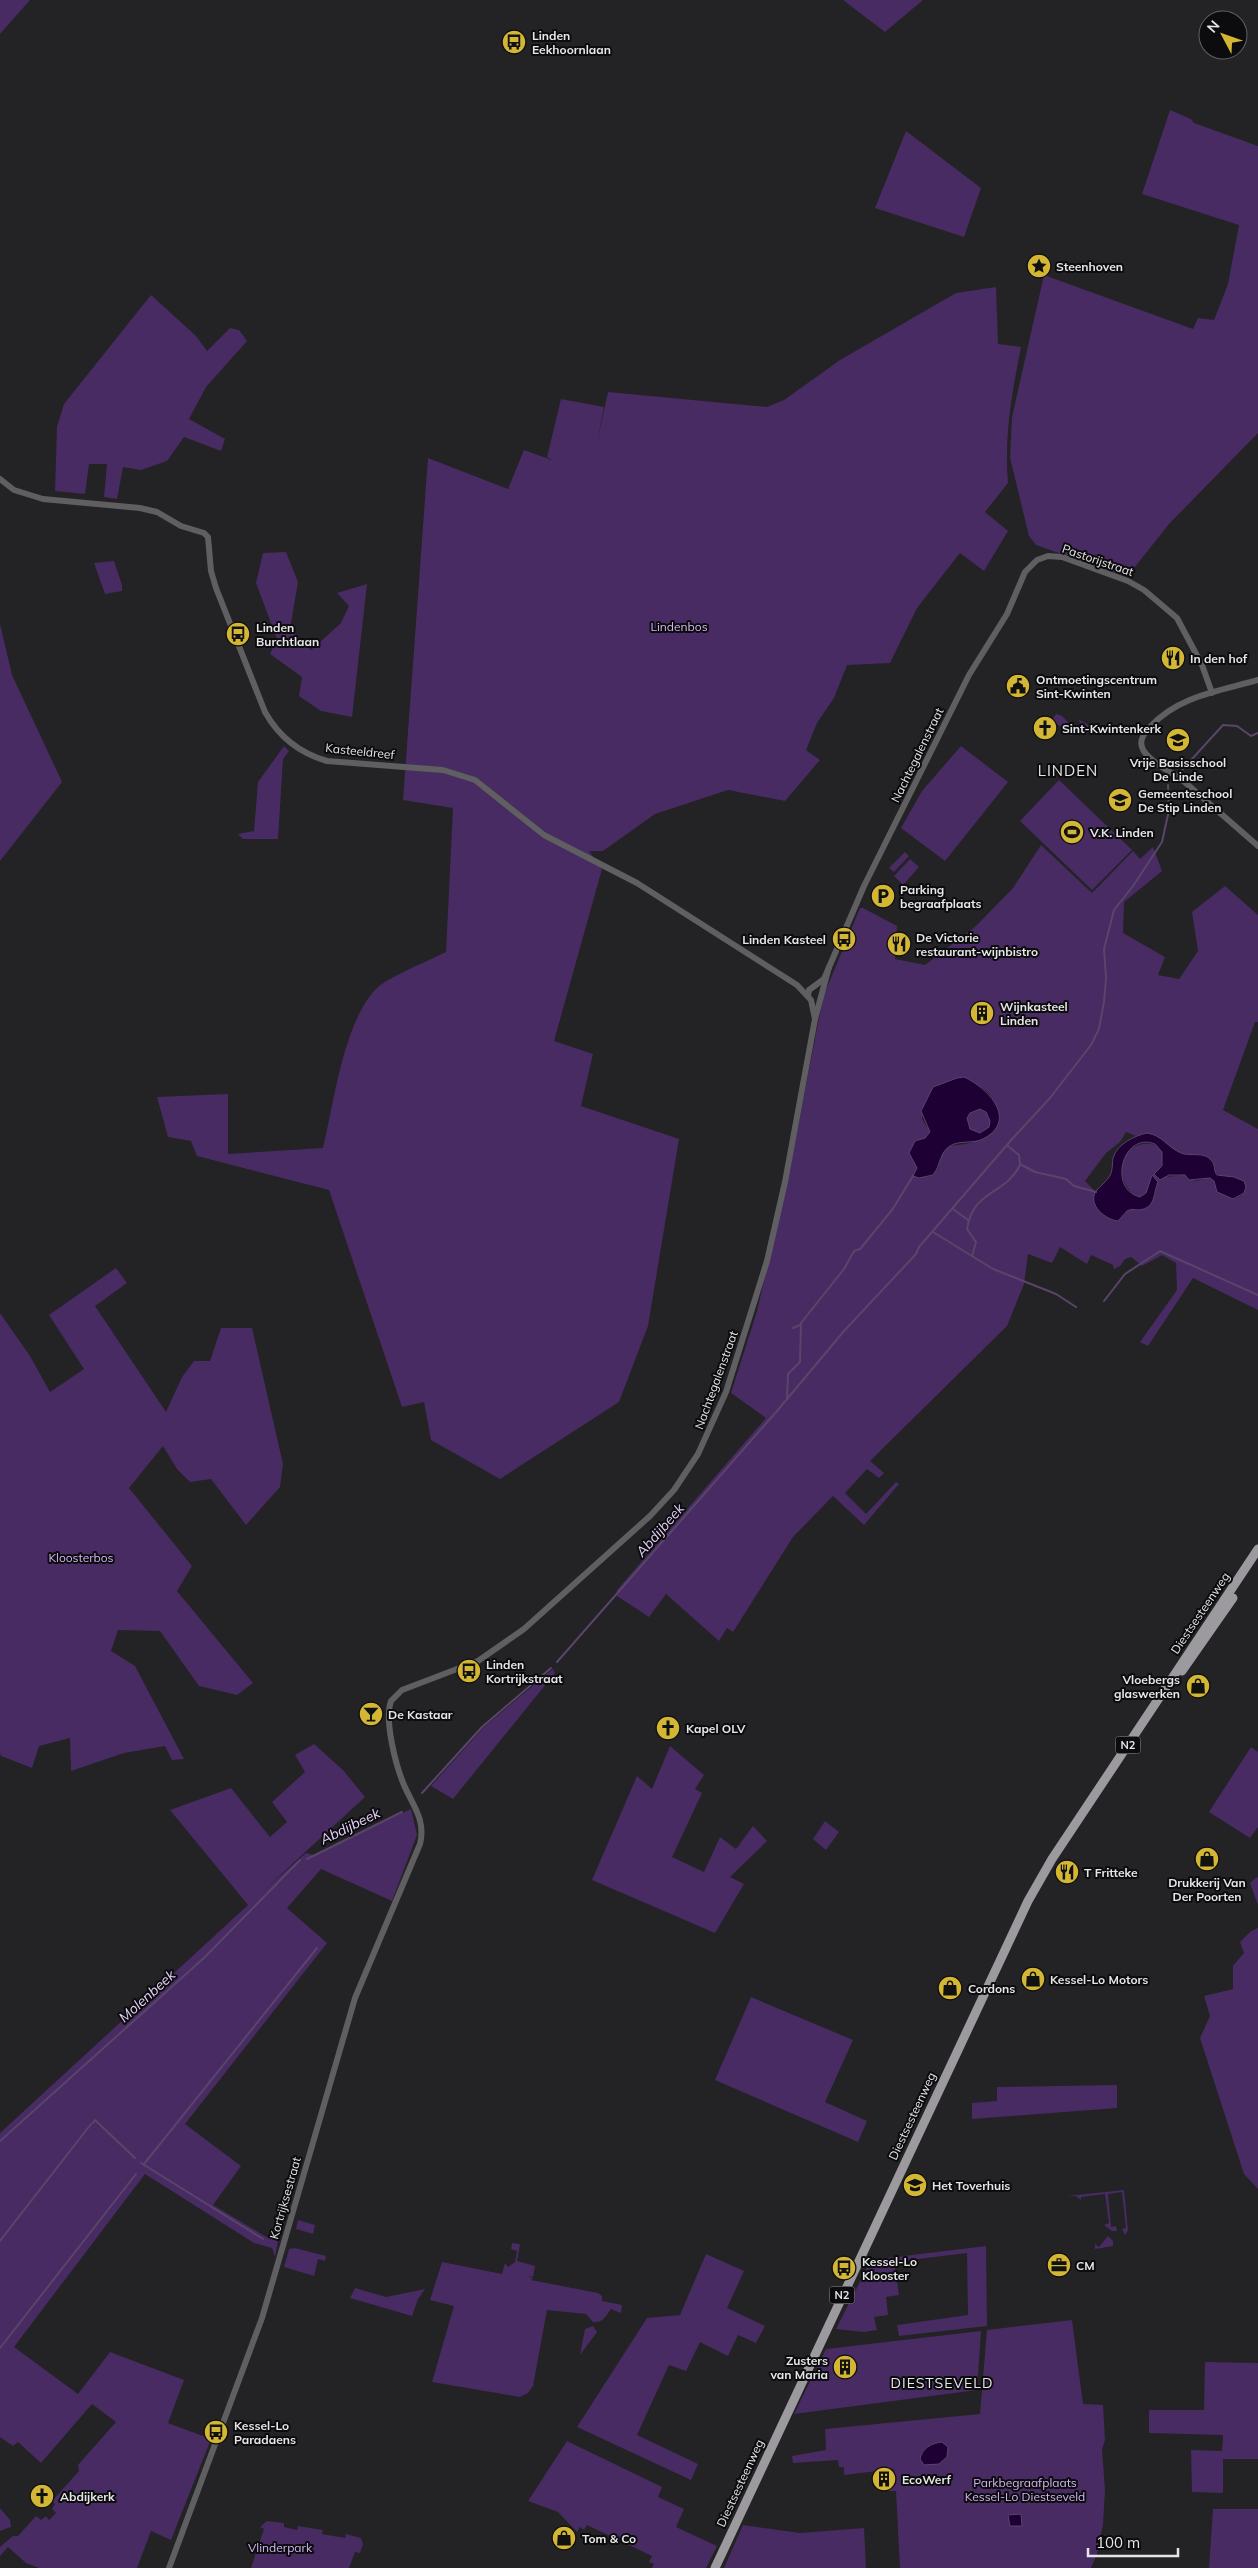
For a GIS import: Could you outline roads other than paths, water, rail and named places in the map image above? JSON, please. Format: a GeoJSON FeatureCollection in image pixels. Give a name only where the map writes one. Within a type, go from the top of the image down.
{"type":"FeatureCollection","features":[{"type":"Feature","properties":{"kind":"main road","name":"Diestsesteenweg"},"geometry":{"type":"LineString","coordinates":[[714,2568],[1025,1906],[1052,1859],[1258,1549]]}},
{"type":"Feature","properties":{"kind":"main road","name":"Diestsesteenweg"},"geometry":{"type":"LineString","coordinates":[[1164,1692],[1193,1658],[1258,1560]]}},
{"type":"Feature","properties":{"kind":"street","name":"Kasteeldreef"},"geometry":{"type":"LineString","coordinates":[[0,478],[14,490],[43,499],[140,508],[157,512],[180,526],[204,532],[208,537],[211,571],[216,588],[265,712],[280,733],[300,750],[327,761],[443,770],[475,780],[544,835],[636,883],[797,985],[809,998]]}},
{"type":"Feature","properties":{"kind":"street","name":"Pastorijstraat"},"geometry":{"type":"LineString","coordinates":[[1037,560],[1048,556],[1062,557],[1121,578],[1144,590],[1177,618],[1202,665],[1212,693]]}},
{"type":"Feature","properties":{"kind":"street","name":"Nachtegalenstraat"},"geometry":{"type":"LineString","coordinates":[[815,1018],[809,998],[816,989],[826,984],[829,968],[864,886],[969,675],[1007,614],[1025,572],[1037,560]]}},
{"type":"Feature","properties":{"kind":"street"},"geometry":{"type":"LineString","coordinates":[[1258,680],[1187,700],[1172,708],[1151,725],[1144,733],[1141,741],[1144,752],[1168,772],[1180,778],[1258,846]]}},
{"type":"Feature","properties":{"kind":"street","name":"Kasteeldreef"},"geometry":{"type":"LineString","coordinates":[[797,985],[816,989]]}},
{"type":"Feature","properties":{"kind":"street","name":"Nachtegalenstraat"},"geometry":{"type":"LineString","coordinates":[[422,1835],[418,1811],[404,1787],[390,1729],[390,1705],[397,1693],[478,1661],[524,1629],[650,1516],[674,1490],[698,1454],[726,1392],[767,1261],[778,1217],[815,1018],[820,1005],[819,1000],[822,996],[816,989]]}},
{"type":"Feature","properties":{"kind":"street"},"geometry":{"type":"LineString","coordinates":[[809,998],[819,1000]]}},
{"type":"Feature","properties":{"kind":"street","name":"Kortrijksestraat"},"geometry":{"type":"LineString","coordinates":[[168,2568],[262,2318],[354,1998],[414,1861],[422,1835]]}},
{"type":"Feature","properties":{"kind":"waterway"},"geometry":{"type":"LineString","coordinates":[[1182,770],[1223,725],[1237,726],[1251,736],[1258,733]]}},
{"type":"Feature","properties":{"kind":"waterway"},"geometry":{"type":"LineString","coordinates":[[557,1662],[777,1411],[844,1331],[916,1254],[919,1247],[1050,1098],[1091,1045],[1099,1029],[1104,1002],[1106,978],[1104,949],[1114,910],[1133,886],[1162,842],[1169,810],[1168,785]]}},
{"type":"Feature","properties":{"kind":"waterway"},"geometry":{"type":"LineString","coordinates":[[1008,1146],[1019,1155],[1020,1164],[1035,1172],[1066,1179],[1074,1186],[1096,1192]]}},
{"type":"Feature","properties":{"kind":"waterway"},"geometry":{"type":"LineString","coordinates":[[972,1256],[976,1242],[967,1229],[970,1216],[976,1206],[1007,1182],[1020,1165]]}},
{"type":"Feature","properties":{"kind":"waterway"},"geometry":{"type":"LineString","coordinates":[[787,1398],[788,1374],[800,1362],[801,1323],[844,1269],[854,1251],[860,1249],[892,1210],[913,1176]]}},
{"type":"Feature","properties":{"kind":"waterway"},"geometry":{"type":"LineString","coordinates":[[953,1209],[968,1220]]}},
{"type":"Feature","properties":{"kind":"waterway"},"geometry":{"type":"LineString","coordinates":[[933,1232],[993,1269],[1056,1294],[1076,1307]]}},
{"type":"Feature","properties":{"kind":"waterway"},"geometry":{"type":"LineString","coordinates":[[1104,1301],[1125,1274],[1160,1251],[1258,1295]]}},
{"type":"Feature","properties":{"kind":"waterway"},"geometry":{"type":"LineString","coordinates":[[793,1328],[800,1325]]}},
{"type":"Feature","properties":{"kind":"waterway","name":"Abdijbeek"},"geometry":{"type":"LineString","coordinates":[[422,1793],[482,1727],[551,1668]]}},
{"type":"Feature","properties":{"kind":"waterway","name":"Abdijbeek"},"geometry":{"type":"LineString","coordinates":[[307,1859],[402,1812]]}},
{"type":"Feature","properties":{"kind":"waterway","name":"Molenbeek"},"geometry":{"type":"LineString","coordinates":[[0,2141],[205,1957],[300,1860]]}},
{"type":"Feature","properties":{"kind":"waterway"},"geometry":{"type":"LineString","coordinates":[[144,2164],[317,1948]]}},
{"type":"Feature","properties":{"kind":"waterway"},"geometry":{"type":"LineString","coordinates":[[93,2123],[95,2120],[135,2158]]}},
{"type":"Feature","properties":{"kind":"waterway"},"geometry":{"type":"LineString","coordinates":[[0,2241],[91,2124]]}},
{"type":"Feature","properties":{"kind":"waterway"},"geometry":{"type":"LineString","coordinates":[[141,2163],[263,2239]]}},
{"type":"Feature","properties":{"kind":"waterway"},"geometry":{"type":"LineString","coordinates":[[0,2348],[136,2174]]}},
{"type":"Feature","properties":{"kind":"place","name":"Linden Eekhoornlaan"},"geometry":{"type":"Point","coordinates":[514,42]}},
{"type":"Feature","properties":{"kind":"place","name":"Steenhoven"},"geometry":{"type":"Point","coordinates":[1039,266]}},
{"type":"Feature","properties":{"kind":"place","name":"Linden Burchtlaan"},"geometry":{"type":"Point","coordinates":[238,634]}},
{"type":"Feature","properties":{"kind":"place","name":"In den hof"},"geometry":{"type":"Point","coordinates":[1173,658]}},
{"type":"Feature","properties":{"kind":"place","name":"Ontmoetingscentrum Sint-Kwinten"},"geometry":{"type":"Point","coordinates":[1018,686]}},
{"type":"Feature","properties":{"kind":"place","name":"Sint-Kwintenkerk"},"geometry":{"type":"Point","coordinates":[1045,728]}},
{"type":"Feature","properties":{"kind":"place","name":"Vrije Basisschool De Linde"},"geometry":{"type":"Point","coordinates":[1178,740]}},
{"type":"Feature","properties":{"kind":"place","name":"Gemeenteschool De Stip Linden"},"geometry":{"type":"Point","coordinates":[1120,800]}},
{"type":"Feature","properties":{"kind":"place","name":"V.K. Linden"},"geometry":{"type":"Point","coordinates":[1072,832]}},
{"type":"Feature","properties":{"kind":"place","name":"Parking begraafplaats"},"geometry":{"type":"Point","coordinates":[883,896]}},
{"type":"Feature","properties":{"kind":"place","name":"Linden Kasteel"},"geometry":{"type":"Point","coordinates":[844,939]}},
{"type":"Feature","properties":{"kind":"place","name":"De Victorie restaurant-wijnbistro"},"geometry":{"type":"Point","coordinates":[899,944]}},
{"type":"Feature","properties":{"kind":"place","name":"Wijnkasteel Linden"},"geometry":{"type":"Point","coordinates":[982,1013]}},
{"type":"Feature","properties":{"kind":"place","name":"Linden Kortrijkstraat"},"geometry":{"type":"Point","coordinates":[469,1671]}},
{"type":"Feature","properties":{"kind":"place","name":"Vloebergs glaswerken"},"geometry":{"type":"Point","coordinates":[1198,1686]}},
{"type":"Feature","properties":{"kind":"place","name":"De Kastaar"},"geometry":{"type":"Point","coordinates":[371,1714]}},
{"type":"Feature","properties":{"kind":"place","name":"Kapel OLV"},"geometry":{"type":"Point","coordinates":[668,1728]}},
{"type":"Feature","properties":{"kind":"place","name":"Drukkerij Van Der Poorten"},"geometry":{"type":"Point","coordinates":[1207,1859]}},
{"type":"Feature","properties":{"kind":"place","name":"T Fritteke"},"geometry":{"type":"Point","coordinates":[1067,1872]}},
{"type":"Feature","properties":{"kind":"place","name":"Kessel-Lo Motors"},"geometry":{"type":"Point","coordinates":[1033,1979]}},
{"type":"Feature","properties":{"kind":"place","name":"Cordons"},"geometry":{"type":"Point","coordinates":[950,1988]}},
{"type":"Feature","properties":{"kind":"place","name":"Het Toverhuis"},"geometry":{"type":"Point","coordinates":[915,2185]}},
{"type":"Feature","properties":{"kind":"place","name":"CM"},"geometry":{"type":"Point","coordinates":[1059,2265]}},
{"type":"Feature","properties":{"kind":"place","name":"Kessel-Lo Klooster"},"geometry":{"type":"Point","coordinates":[844,2268]}},
{"type":"Feature","properties":{"kind":"place","name":"Zusters van Maria"},"geometry":{"type":"Point","coordinates":[845,2367]}},
{"type":"Feature","properties":{"kind":"place","name":"Kessel-Lo Paradaens"},"geometry":{"type":"Point","coordinates":[216,2432]}},
{"type":"Feature","properties":{"kind":"place","name":"EcoWerf"},"geometry":{"type":"Point","coordinates":[884,2479]}},
{"type":"Feature","properties":{"kind":"place","name":"Abdijkerk"},"geometry":{"type":"Point","coordinates":[42,2496]}},
{"type":"Feature","properties":{"kind":"place","name":"Tom & Co"},"geometry":{"type":"Point","coordinates":[564,2538]}},
{"type":"Feature","properties":{"kind":"district","name":"LINDEN"},"geometry":{"type":"Point","coordinates":[1068,770]}},
{"type":"Feature","properties":{"kind":"district","name":"DIESTSEVELD"},"geometry":{"type":"Point","coordinates":[942,2383]}},
{"type":"Feature","properties":{"kind":"park label","name":"Lindenbos"},"geometry":{"type":"Point","coordinates":[679,626]}},
{"type":"Feature","properties":{"kind":"park label","name":"Kloosterbos"},"geometry":{"type":"Point","coordinates":[81,1557]}},
{"type":"Feature","properties":{"kind":"park label","name":"Parkbegraafplaats Kessel-Lo Diestseveld"},"geometry":{"type":"Point","coordinates":[1025,2489]}},
{"type":"Feature","properties":{"kind":"park label","name":"Vlinderpark"},"geometry":{"type":"Point","coordinates":[280,2547]}}]}
